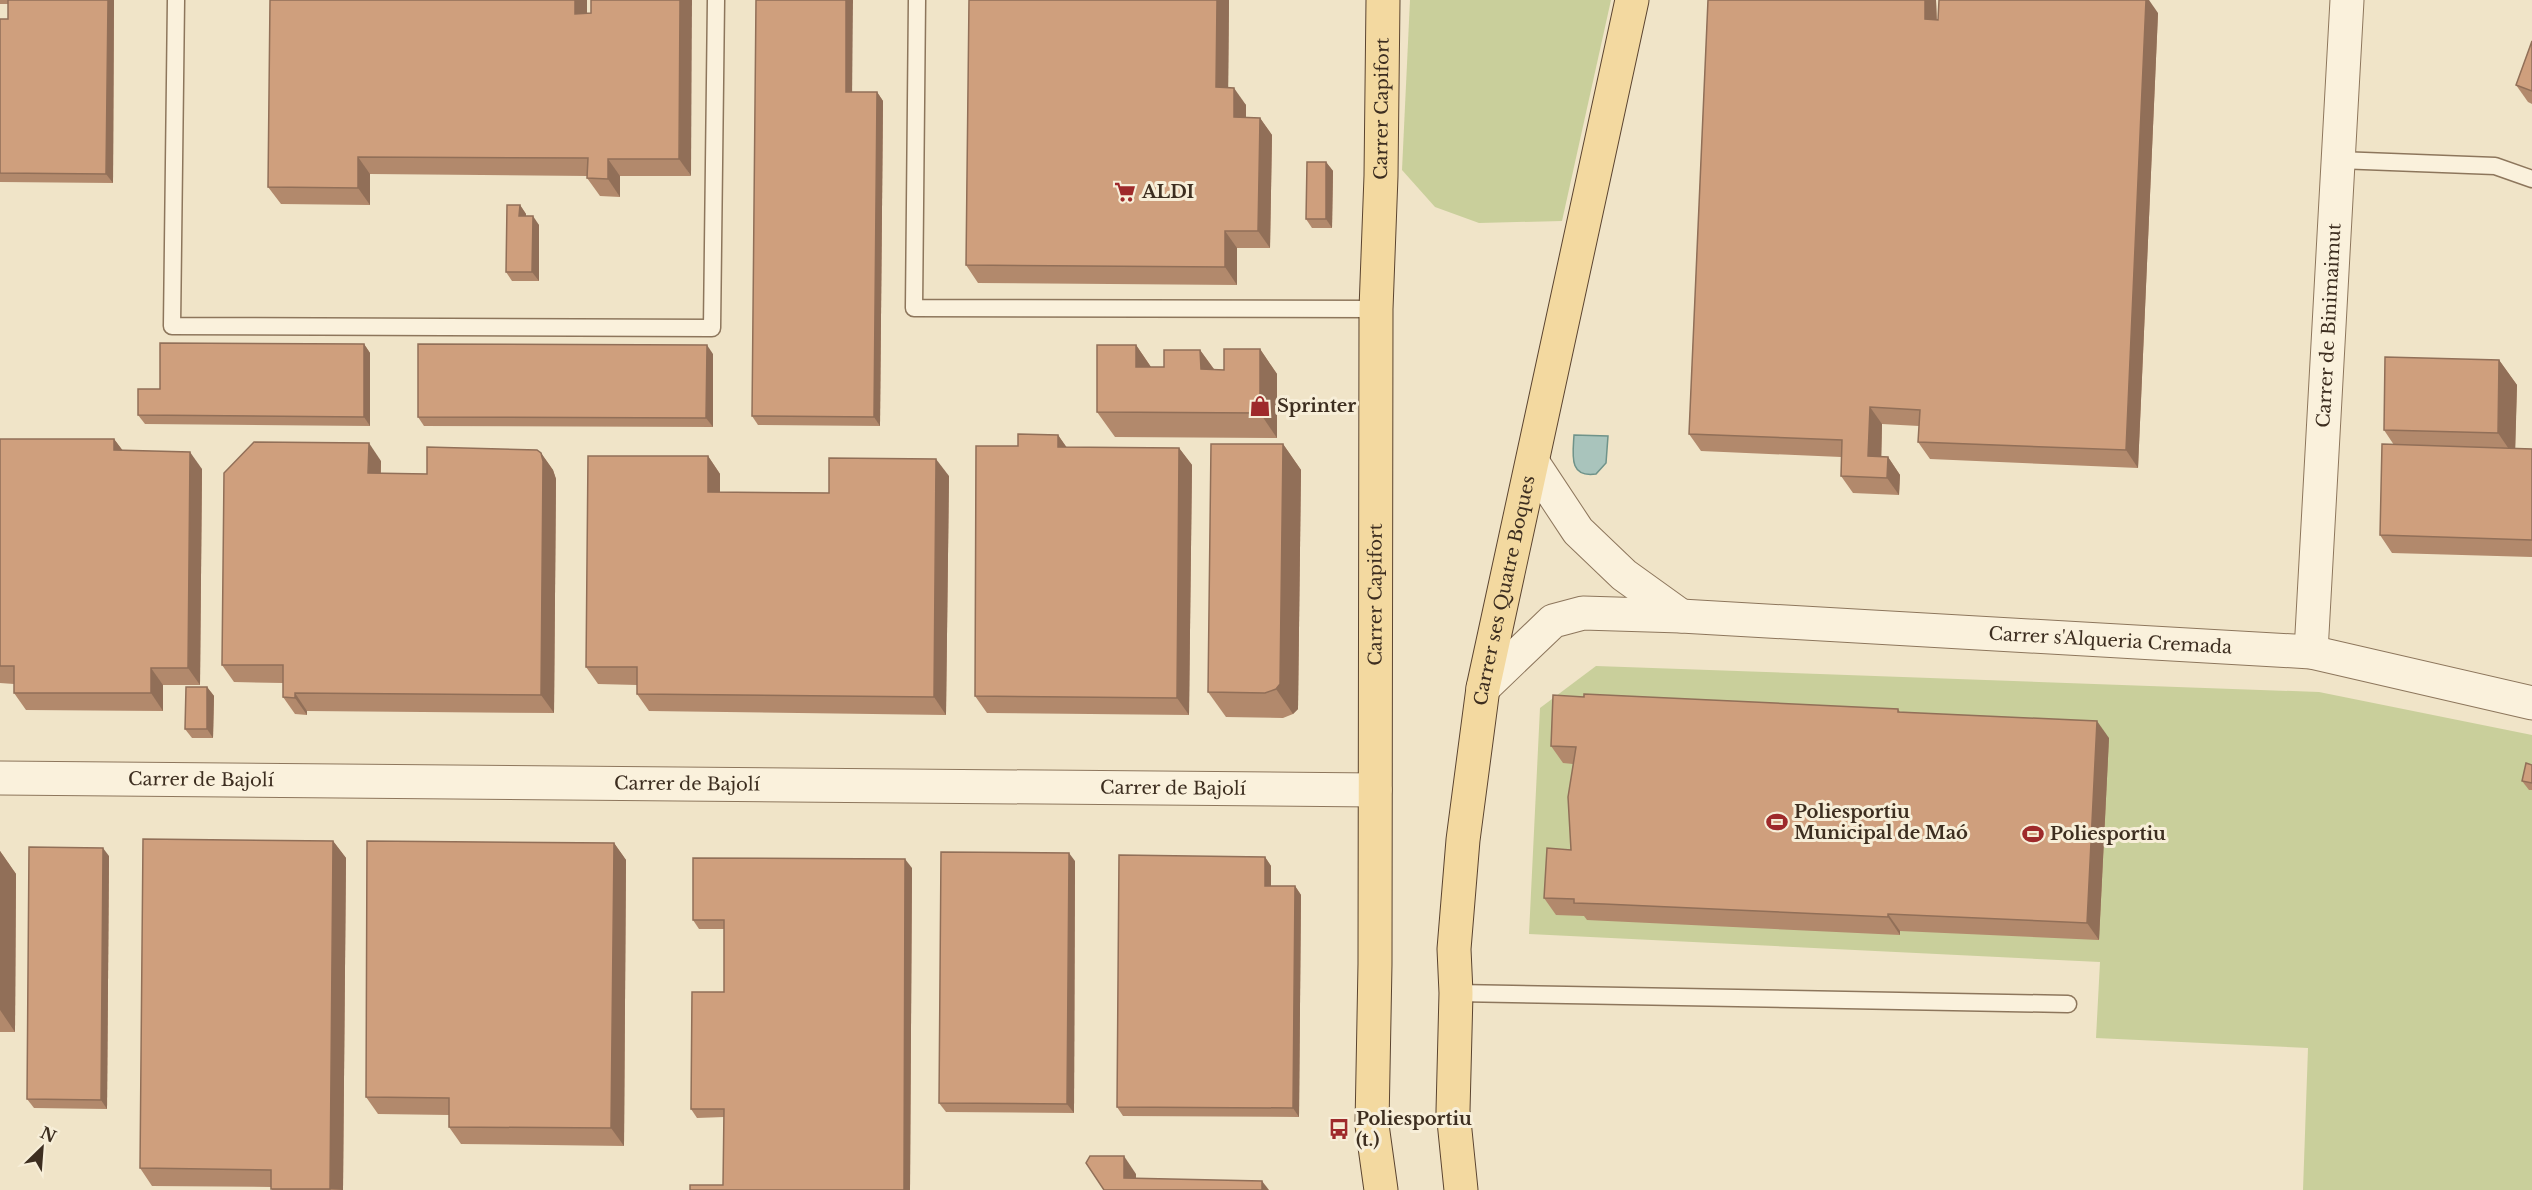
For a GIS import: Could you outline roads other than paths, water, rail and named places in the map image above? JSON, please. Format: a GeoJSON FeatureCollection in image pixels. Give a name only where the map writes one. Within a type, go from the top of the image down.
{"type":"FeatureCollection","features":[{"type":"Feature","properties":{"kind":"main road","name":"Carrer Capifort"},"geometry":{"type":"LineString","coordinates":[[1378,1180],[1372,1125],[1376,309],[1381,176],[1383,0]]}},
{"type":"Feature","properties":{"kind":"main road","name":"Carrer ses Quatre Boques"},"geometry":{"type":"LineString","coordinates":[[1461,1190],[1454,1111],[1456,993],[1454,949],[1462,840],[1483,688],[1632,0]]}},
{"type":"Feature","properties":{"kind":"street","name":"Carrer de Binimaimut"},"geometry":{"type":"LineString","coordinates":[[2311,652],[2347,0]]}},
{"type":"Feature","properties":{"kind":"street"},"geometry":{"type":"LineString","coordinates":[[1533,464],[1578,531],[1624,575],[1681,616]]}},
{"type":"Feature","properties":{"kind":"street","name":"Carrer s'Alqueria Cremada"},"geometry":{"type":"LineString","coordinates":[[1483,688],[1553,621],[1583,613],[1681,616],[2311,652],[2532,703]]}},
{"type":"Feature","properties":{"kind":"street","name":"Carrer de Bajolí"},"geometry":{"type":"LineString","coordinates":[[0,778],[1375,790]]}},
{"type":"Feature","properties":{"kind":"lane"},"geometry":{"type":"LineString","coordinates":[[176,0],[172,326],[701,328],[712,328],[716,0]]}},
{"type":"Feature","properties":{"kind":"lane"},"geometry":{"type":"LineString","coordinates":[[917,0],[914,308],[1376,309]]}},
{"type":"Feature","properties":{"kind":"lane"},"geometry":{"type":"LineString","coordinates":[[2338,160],[2495,166],[2532,179]]}},
{"type":"Feature","properties":{"kind":"lane"},"geometry":{"type":"LineString","coordinates":[[1456,993],[2068,1004]]}},
{"type":"Feature","properties":{"kind":"water"},"geometry":{"type":"Polygon","coordinates":[[[1574,435],[1608,436],[1606,463],[1596,474],[1587,474],[1576,468],[1573,457],[1574,435]]]}},
{"type":"Feature","properties":{"kind":"place","name":"ALDI"},"geometry":{"type":"Point","coordinates":[1125,192]}},
{"type":"Feature","properties":{"kind":"place","name":"Sprinter"},"geometry":{"type":"Point","coordinates":[1260,406]}},
{"type":"Feature","properties":{"kind":"place","name":"Poliesportiu Municipal de Maó"},"geometry":{"type":"Point","coordinates":[1777,822]}},
{"type":"Feature","properties":{"kind":"place","name":"Poliesportiu"},"geometry":{"type":"Point","coordinates":[2033,834]}},
{"type":"Feature","properties":{"kind":"place","name":"Poliesportiu (t.)"},"geometry":{"type":"Point","coordinates":[1339,1129]}}]}
